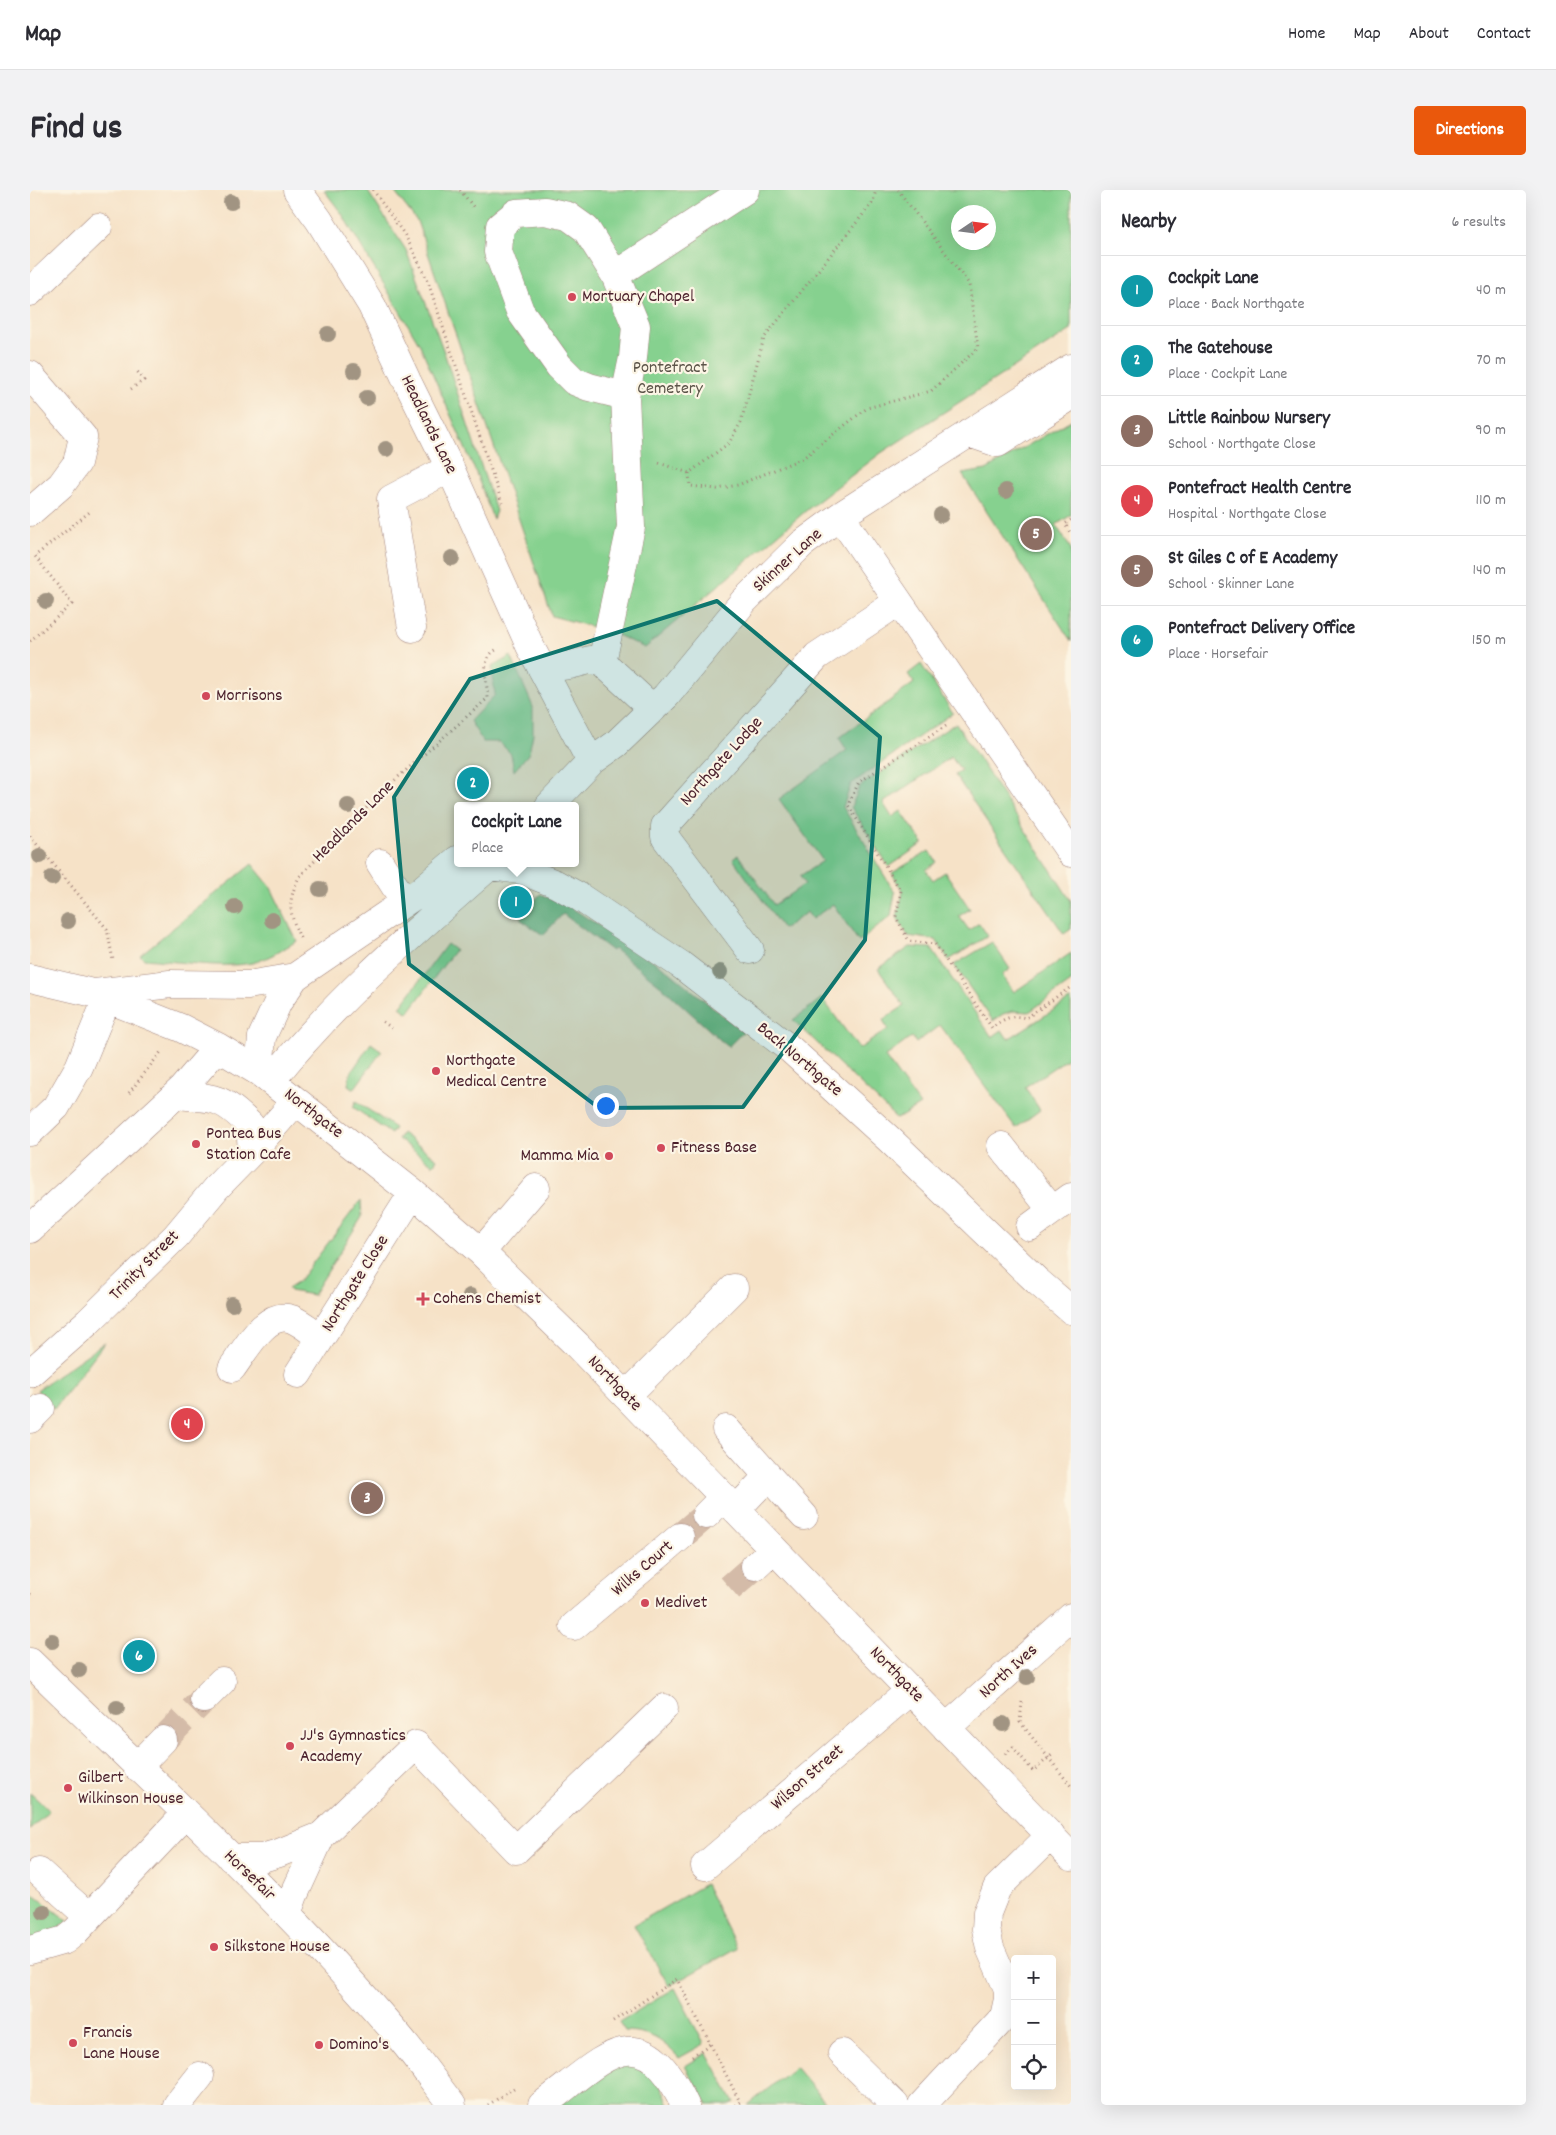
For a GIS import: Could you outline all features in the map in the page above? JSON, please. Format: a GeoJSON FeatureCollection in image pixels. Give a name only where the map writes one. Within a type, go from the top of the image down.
{"type":"FeatureCollection","features":[{"type":"Feature","properties":{"kind":"street","name":"Headlands Lane"},"geometry":{"type":"LineString","coordinates":[[297,190],[319,220],[372,306],[450,468],[542,669],[590,762]]}},
{"type":"Feature","properties":{"kind":"street"},"geometry":{"type":"LineString","coordinates":[[615,275],[745,190]]}},
{"type":"Feature","properties":{"kind":"street"},"geometry":{"type":"LineString","coordinates":[[602,662],[630,527],[625,396],[633,358],[636,326],[615,275],[586,229],[568,216],[545,211],[516,213],[500,226],[498,252],[520,311],[559,366],[574,381],[589,387],[625,396]]}},
{"type":"Feature","properties":{"kind":"street"},"geometry":{"type":"LineString","coordinates":[[30,292],[98,227]]}},
{"type":"Feature","properties":{"kind":"street","name":"Skinner Lane"},"geometry":{"type":"LineString","coordinates":[[544,802],[556,797],[590,762],[616,744],[653,708],[744,601],[802,544],[840,516],[1071,368]]}},
{"type":"Feature","properties":{"kind":"street"},"geometry":{"type":"LineString","coordinates":[[30,375],[83,437],[77,463],[61,485],[30,512]]}},
{"type":"Feature","properties":{"kind":"street"},"geometry":{"type":"LineString","coordinates":[[969,433],[998,443],[1071,396]]}},
{"type":"Feature","properties":{"kind":"street"},"geometry":{"type":"LineString","coordinates":[[412,628],[391,498],[450,468]]}},
{"type":"Feature","properties":{"kind":"street"},"geometry":{"type":"LineString","coordinates":[[840,516],[1071,853]]}},
{"type":"Feature","properties":{"kind":"street","name":"Northgate Lodge"},"geometry":{"type":"LineString","coordinates":[[750,950],[665,837],[665,826],[817,656],[898,602]]}},
{"type":"Feature","properties":{"kind":"street"},"geometry":{"type":"LineString","coordinates":[[542,669],[590,660],[602,662],[653,708]]}},
{"type":"Feature","properties":{"kind":"street"},"geometry":{"type":"LineString","coordinates":[[380,863],[427,909]]}},
{"type":"Feature","properties":{"kind":"street"},"geometry":{"type":"LineString","coordinates":[[265,1076],[299,1046],[427,909],[454,865]]}},
{"type":"Feature","properties":{"kind":"street"},"geometry":{"type":"LineString","coordinates":[[265,1076],[262,1036],[278,1002],[295,977],[427,909],[489,867]]}},
{"type":"Feature","properties":{"kind":"street","name":"Back Northgate"},"geometry":{"type":"LineString","coordinates":[[503,867],[534,875],[578,896],[659,949],[790,1049],[884,1134],[1037,1281],[1071,1310]]}},
{"type":"Feature","properties":{"kind":"street","name":"Northgate"},"geometry":{"type":"LineString","coordinates":[[100,996],[170,984],[248,985],[295,977]]}},
{"type":"Feature","properties":{"kind":"street","name":"Northgate"},"geometry":{"type":"LineString","coordinates":[[30,978],[100,996],[180,1028],[218,1047],[265,1076],[413,1193],[480,1252],[626,1396],[764,1557],[910,1690],[1071,1857]]}},
{"type":"Feature","properties":{"kind":"street"},"geometry":{"type":"LineString","coordinates":[[30,1132],[56,1107],[79,1067],[100,996]]}},
{"type":"Feature","properties":{"kind":"street"},"geometry":{"type":"LineString","coordinates":[[30,1229],[176,1095],[218,1047]]}},
{"type":"Feature","properties":{"kind":"street"},"geometry":{"type":"LineString","coordinates":[[176,1095],[208,1097],[224,1102],[250,1126],[252,1151]]}},
{"type":"Feature","properties":{"kind":"street","name":"Trinity Street"},"geometry":{"type":"LineString","coordinates":[[30,1373],[88,1322],[170,1243],[216,1188],[296,1101]]}},
{"type":"Feature","properties":{"kind":"street"},"geometry":{"type":"LineString","coordinates":[[1001,1146],[1061,1204],[1030,1227]]}},
{"type":"Feature","properties":{"kind":"street"},"geometry":{"type":"LineString","coordinates":[[480,1252],[536,1188]]}},
{"type":"Feature","properties":{"kind":"street","name":"Northgate Close"},"geometry":{"type":"LineString","coordinates":[[298,1374],[413,1193]]}},
{"type":"Feature","properties":{"kind":"street"},"geometry":{"type":"LineString","coordinates":[[626,1396],[734,1288]]}},
{"type":"Feature","properties":{"kind":"street"},"geometry":{"type":"LineString","coordinates":[[232,1368],[265,1324],[273,1318],[291,1319],[322,1338]]}},
{"type":"Feature","properties":{"kind":"street"},"geometry":{"type":"LineString","coordinates":[[726,1429],[804,1516]]}},
{"type":"Feature","properties":{"kind":"street"},"geometry":{"type":"LineString","coordinates":[[721,1508],[768,1476]]}},
{"type":"Feature","properties":{"kind":"street","name":"Wilks Court"},"geometry":{"type":"LineString","coordinates":[[574,1626],[680,1536]]}},
{"type":"Feature","properties":{"kind":"street","name":"North Ives"},"geometry":{"type":"LineString","coordinates":[[946,1728],[1071,1617]]}},
{"type":"Feature","properties":{"kind":"street","name":"Horsefair"},"geometry":{"type":"LineString","coordinates":[[30,1662],[287,1914],[397,2034],[452,2105]]}},
{"type":"Feature","properties":{"kind":"street","name":"Wilson Street"},"geometry":{"type":"LineString","coordinates":[[705,1866],[910,1690]]}},
{"type":"Feature","properties":{"kind":"street"},"geometry":{"type":"LineString","coordinates":[[287,1914],[321,1836],[416,1745],[516,1850],[664,1708]]}},
{"type":"Feature","properties":{"kind":"street"},"geometry":{"type":"LineString","coordinates":[[137,1767],[163,1740]]}},
{"type":"Feature","properties":{"kind":"street"},"geometry":{"type":"LineString","coordinates":[[30,1950],[65,1940],[186,1814]]}},
{"type":"Feature","properties":{"kind":"street"},"geometry":{"type":"LineString","coordinates":[[922,2105],[1004,2017],[1008,1989],[990,1948],[986,1929],[987,1913],[997,1888],[1051,1835]]}},
{"type":"Feature","properties":{"kind":"street"},"geometry":{"type":"LineString","coordinates":[[231,1858],[262,1858],[321,1836]]}},
{"type":"Feature","properties":{"kind":"street"},"geometry":{"type":"LineString","coordinates":[[39,1872],[88,1916]]}},
{"type":"Feature","properties":{"kind":"street"},"geometry":{"type":"LineString","coordinates":[[542,2105],[613,2053],[629,2049],[647,2054],[661,2065],[685,2105]]}},
{"type":"Feature","properties":{"kind":"street"},"geometry":{"type":"LineString","coordinates":[[842,2054],[895,2105]]}},
{"type":"Feature","properties":{"kind":"street"},"geometry":{"type":"LineString","coordinates":[[177,2105],[200,2076]]}},
{"type":"Feature","properties":{"kind":"path"},"geometry":{"type":"LineString","coordinates":[[373,190],[406,237],[427,279],[503,506]]}},
{"type":"Feature","properties":{"kind":"path"},"geometry":{"type":"LineString","coordinates":[[689,473],[729,443],[741,422],[764,338],[873,202],[876,190]]}},
{"type":"Feature","properties":{"kind":"path"},"geometry":{"type":"LineString","coordinates":[[689,473],[690,486],[717,489],[738,485],[803,458],[867,408],[931,391],[978,348],[969,284],[898,190]]}},
{"type":"Feature","properties":{"kind":"path"},"geometry":{"type":"LineString","coordinates":[[131,390],[144,380],[136,370]]}},
{"type":"Feature","properties":{"kind":"path"},"geometry":{"type":"LineString","coordinates":[[628,453],[689,473]]}},
{"type":"Feature","properties":{"kind":"path"},"geometry":{"type":"LineString","coordinates":[[30,641],[72,604],[35,556],[92,510]]}},
{"type":"Feature","properties":{"kind":"path"},"geometry":{"type":"LineString","coordinates":[[1071,520],[1065,524],[1071,534]]}},
{"type":"Feature","properties":{"kind":"path","name":"Headlands Lane"},"geometry":{"type":"LineString","coordinates":[[302,944],[289,910],[291,894],[299,877],[387,787],[488,698],[486,660],[492,652],[499,648]]}},
{"type":"Feature","properties":{"kind":"path"},"geometry":{"type":"LineString","coordinates":[[971,709],[860,782],[848,805],[901,891],[896,917],[909,941],[935,944],[992,1028],[1004,1019],[1016,1016],[1026,1018],[1071,988]]}},
{"type":"Feature","properties":{"kind":"path"},"geometry":{"type":"LineString","coordinates":[[30,836],[107,929],[113,961]]}},
{"type":"Feature","properties":{"kind":"path"},"geometry":{"type":"LineString","coordinates":[[384,1022],[392,1028]]}},
{"type":"Feature","properties":{"kind":"path"},"geometry":{"type":"LineString","coordinates":[[1025,1696],[1022,1703],[1020,1722],[1071,1786]]}},
{"type":"Feature","properties":{"kind":"path"},"geometry":{"type":"LineString","coordinates":[[1005,1754],[1013,1747],[1033,1772],[1053,1754]]}},
{"type":"Feature","properties":{"kind":"path"},"geometry":{"type":"LineString","coordinates":[[736,2105],[740,2102]]}},
{"type":"Feature","properties":{"kind":"highlighted area"},"geometry":{"type":"Polygon","coordinates":[[[717,601],[880,737],[865,940],[743,1107],[599,1108],[409,964],[394,797],[470,679],[717,601]]]}},
{"type":"Feature","properties":{"kind":"green space"},"geometry":{"type":"Polygon","coordinates":[[[324,190],[367,190],[406,250],[444,352],[496,511],[493,519],[476,473],[420,345],[342,214],[324,190]]]}},
{"type":"Feature","properties":{"kind":"green space","name":"Pontefract Cemetery"},"geometry":{"type":"Polygon","coordinates":[[[393,190],[1071,190],[1071,330],[881,453],[808,509],[645,648],[608,631],[552,616],[417,221],[393,190]]]}},
{"type":"Feature","properties":{"kind":"green space"},"geometry":{"type":"Polygon","coordinates":[[[1071,420],[1071,515],[1056,525],[1071,549],[1071,641],[962,474],[986,470],[1071,420]]]}},
{"type":"Feature","properties":{"kind":"green space"},"geometry":{"type":"Polygon","coordinates":[[[511,656],[533,707],[533,734],[529,753],[514,771],[511,754],[499,742],[483,742],[470,721],[495,695],[492,667],[511,656]]]}},
{"type":"Feature","properties":{"kind":"green space"},"geometry":{"type":"Polygon","coordinates":[[[921,664],[953,713],[851,784],[843,807],[895,893],[891,916],[859,942],[833,904],[812,919],[807,912],[783,929],[733,859],[738,855],[774,905],[805,884],[800,876],[823,861],[779,799],[847,750],[839,738],[914,683],[908,674],[921,664]]]}},
{"type":"Feature","properties":{"kind":"green space"},"geometry":{"type":"Polygon","coordinates":[[[956,723],[1071,901],[1071,929],[1064,934],[955,775],[961,770],[951,757],[883,803],[892,817],[901,811],[923,843],[889,867],[851,807],[860,786],[956,723]]]}},
{"type":"Feature","properties":{"kind":"green space"},"geometry":{"type":"Polygon","coordinates":[[[929,851],[937,862],[926,870],[933,880],[945,872],[970,909],[959,916],[969,930],[979,923],[988,936],[949,960],[936,940],[908,936],[897,917],[903,892],[892,873],[929,851]]]}},
{"type":"Feature","properties":{"kind":"green space"},"geometry":{"type":"Polygon","coordinates":[[[252,864],[270,886],[297,941],[264,959],[240,965],[213,965],[144,959],[140,955],[252,864]]]}},
{"type":"Feature","properties":{"kind":"green space"},"geometry":{"type":"Polygon","coordinates":[[[540,894],[564,903],[666,969],[743,1032],[728,1047],[661,986],[614,949],[612,951],[563,914],[543,935],[520,919],[540,894]]]}},
{"type":"Feature","properties":{"kind":"green space"},"geometry":{"type":"Polygon","coordinates":[[[992,942],[1010,969],[1002,975],[1014,992],[1071,953],[1071,982],[1029,1012],[1013,1011],[1003,1014],[993,1021],[954,965],[992,942]]]}},
{"type":"Feature","properties":{"kind":"green space"},"geometry":{"type":"Polygon","coordinates":[[[447,944],[455,950],[408,1013],[400,1007],[447,944]]]}},
{"type":"Feature","properties":{"kind":"green space"},"geometry":{"type":"Polygon","coordinates":[[[910,947],[931,948],[992,1037],[1002,1030],[1008,1039],[1071,999],[1071,1056],[1025,1087],[1040,1110],[1016,1128],[940,1025],[916,1043],[912,1037],[885,1057],[920,1105],[897,1119],[793,1020],[822,998],[859,1049],[888,1029],[883,1020],[904,1006],[878,969],[910,947]]]}},
{"type":"Feature","properties":{"kind":"green space"},"geometry":{"type":"Polygon","coordinates":[[[371,1043],[382,1051],[354,1089],[348,1085],[350,1074],[371,1043]]]}},
{"type":"Feature","properties":{"kind":"green space"},"geometry":{"type":"Polygon","coordinates":[[[356,1101],[395,1128],[391,1134],[353,1107],[356,1101]]]}},
{"type":"Feature","properties":{"kind":"green space"},"geometry":{"type":"Polygon","coordinates":[[[402,1133],[437,1159],[433,1165],[398,1139],[402,1133]]]}},
{"type":"Feature","properties":{"kind":"green space"},"geometry":{"type":"Polygon","coordinates":[[[361,1200],[362,1217],[313,1295],[290,1291],[288,1288],[299,1281],[361,1200]]]}},
{"type":"Feature","properties":{"kind":"green space"},"geometry":{"type":"Polygon","coordinates":[[[105,1342],[54,1409],[37,1390],[105,1342]]]}},
{"type":"Feature","properties":{"kind":"green space"},"geometry":{"type":"Polygon","coordinates":[[[30,1793],[49,1810],[30,1830],[30,1793]]]}},
{"type":"Feature","properties":{"kind":"green space"},"geometry":{"type":"Polygon","coordinates":[[[705,1884],[737,1948],[669,1986],[634,1925],[705,1884]]]}},
{"type":"Feature","properties":{"kind":"green space"},"geometry":{"type":"Polygon","coordinates":[[[33,1894],[68,1921],[52,1934],[30,1942],[30,1896],[33,1894]]]}},
{"type":"Feature","properties":{"kind":"green space"},"geometry":{"type":"Polygon","coordinates":[[[675,1988],[704,2044],[679,2058],[667,2046],[655,2038],[642,2033],[625,2031],[619,2022],[675,1988]]]}},
{"type":"Feature","properties":{"kind":"green space"},"geometry":{"type":"Polygon","coordinates":[[[707,2053],[734,2102],[730,2105],[708,2105],[685,2066],[707,2053]]]}},
{"type":"Feature","properties":{"kind":"green space"},"geometry":{"type":"Polygon","coordinates":[[[634,2063],[656,2080],[664,2092],[669,2105],[559,2105],[619,2064],[634,2063]]]}},
{"type":"Feature","properties":{"kind":"green space"},"geometry":{"type":"Polygon","coordinates":[[[795,2067],[825,2102],[822,2105],[748,2105],[795,2067]]]}},
{"type":"Feature","properties":{"kind":"tunnel"},"geometry":{"type":"LineString","coordinates":[[680,1537],[706,1515]]}},
{"type":"Feature","properties":{"kind":"tunnel"},"geometry":{"type":"LineString","coordinates":[[730,1588],[755,1566]]}},
{"type":"Feature","properties":{"kind":"tunnel"},"geometry":{"type":"LineString","coordinates":[[163,1740],[204,1699]]}},
{"type":"Feature","properties":{"kind":"place","name":"Mortuary Chapel"},"geometry":{"type":"Point","coordinates":[572,297]}},
{"type":"Feature","properties":{"kind":"place","name":"St Giles C of E Academy"},"geometry":{"type":"Point","coordinates":[1036,534]}},
{"type":"Feature","properties":{"kind":"place","name":"Morrisons"},"geometry":{"type":"Point","coordinates":[206,696]}},
{"type":"Feature","properties":{"kind":"place","name":"The Gatehouse"},"geometry":{"type":"Point","coordinates":[473,783]}},
{"type":"Feature","properties":{"kind":"place","name":"Cockpit Lane"},"geometry":{"type":"Point","coordinates":[516,902]}},
{"type":"Feature","properties":{"kind":"place","name":"Northgate Medical Centre"},"geometry":{"type":"Point","coordinates":[436,1071]}},
{"type":"Feature","properties":{"kind":"place","name":"Pontea Bus Station Cafe"},"geometry":{"type":"Point","coordinates":[196,1144]}},
{"type":"Feature","properties":{"kind":"place","name":"Fitness Base"},"geometry":{"type":"Point","coordinates":[661,1148]}},
{"type":"Feature","properties":{"kind":"place","name":"Mamma Mia"},"geometry":{"type":"Point","coordinates":[609,1156]}},
{"type":"Feature","properties":{"kind":"place","name":"Cohens Chemist"},"geometry":{"type":"Point","coordinates":[423,1299]}},
{"type":"Feature","properties":{"kind":"place","name":"Pontefract Health Centre"},"geometry":{"type":"Point","coordinates":[187,1424]}},
{"type":"Feature","properties":{"kind":"place","name":"Little Rainbow Nursery"},"geometry":{"type":"Point","coordinates":[367,1498]}},
{"type":"Feature","properties":{"kind":"place","name":"Medivet"},"geometry":{"type":"Point","coordinates":[645,1603]}},
{"type":"Feature","properties":{"kind":"place","name":"Pontefract Delivery Office"},"geometry":{"type":"Point","coordinates":[139,1656]}},
{"type":"Feature","properties":{"kind":"place","name":"JJ's Gymnastics Academy"},"geometry":{"type":"Point","coordinates":[290,1746]}},
{"type":"Feature","properties":{"kind":"place","name":"Gilbert Wilkinson House"},"geometry":{"type":"Point","coordinates":[68,1788]}},
{"type":"Feature","properties":{"kind":"place","name":"Silkstone House"},"geometry":{"type":"Point","coordinates":[214,1947]}},
{"type":"Feature","properties":{"kind":"place","name":"Francis Lane House"},"geometry":{"type":"Point","coordinates":[73,2043]}},
{"type":"Feature","properties":{"kind":"place","name":"Domino's"},"geometry":{"type":"Point","coordinates":[319,2045]}}]}
